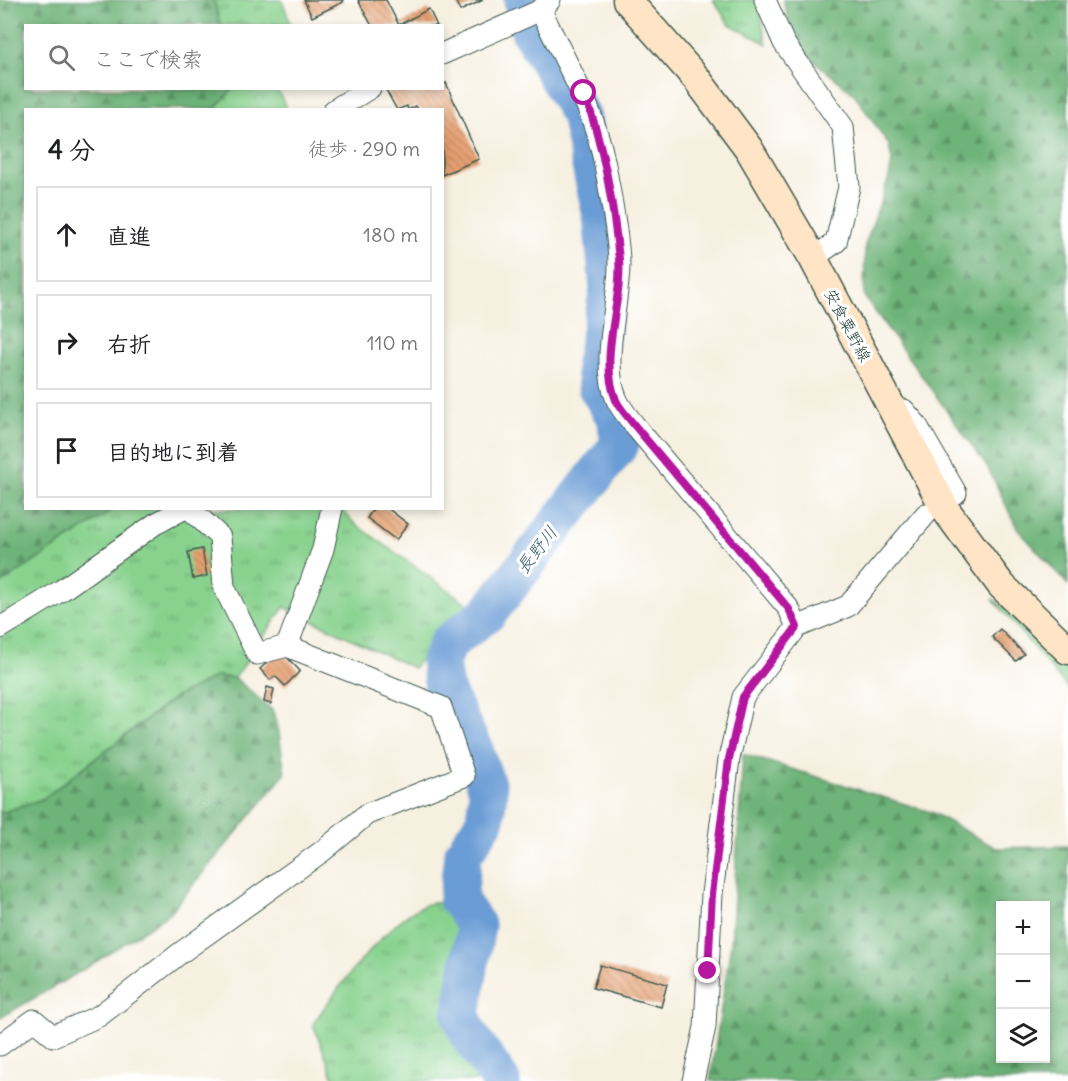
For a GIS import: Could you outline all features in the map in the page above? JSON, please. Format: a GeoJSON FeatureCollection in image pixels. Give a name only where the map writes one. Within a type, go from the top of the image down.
{"type":"FeatureCollection","features":[{"type":"Feature","properties":{"kind":"main road","name":"安食粟野線"},"geometry":{"type":"LineString","coordinates":[[627,0],[696,78],[749,149],[813,258],[945,509],[1000,585],[1068,650]]}},
{"type":"Feature","properties":{"kind":"street"},"geometry":{"type":"LineString","coordinates":[[765,0],[784,43],[843,127],[849,187],[836,242],[813,258]]}},
{"type":"Feature","properties":{"kind":"street"},"geometry":{"type":"LineString","coordinates":[[444,53],[536,10],[584,93],[595,123],[605,165],[619,260],[618,295],[610,371],[616,400],[635,426],[789,609],[797,627]]}},
{"type":"Feature","properties":{"kind":"street"},"geometry":{"type":"LineString","coordinates":[[337,108],[367,90]]}},
{"type":"Feature","properties":{"kind":"street"},"geometry":{"type":"LineString","coordinates":[[876,377],[916,424],[956,493]]}},
{"type":"Feature","properties":{"kind":"street"},"geometry":{"type":"LineString","coordinates":[[0,628],[62,590],[155,524],[183,510]]}},
{"type":"Feature","properties":{"kind":"street"},"geometry":{"type":"LineString","coordinates":[[0,1046],[34,1020],[53,1036],[99,1016],[179,954],[324,850],[367,814],[464,776],[441,707],[287,646],[257,654],[224,587],[220,537],[189,510]]}},
{"type":"Feature","properties":{"kind":"street"},"geometry":{"type":"LineString","coordinates":[[287,646],[323,549],[332,510]]}},
{"type":"Feature","properties":{"kind":"street"},"geometry":{"type":"LineString","coordinates":[[693,1081],[705,1027],[712,894],[729,759],[743,697],[797,627],[848,606],[926,514]]}},
{"type":"Feature","properties":{"kind":"green space"},"geometry":{"type":"Polygon","coordinates":[[[0,0],[214,0],[220,24],[24,24],[24,90],[232,90],[215,108],[24,108],[24,510],[112,510],[0,584],[0,0]]]}},
{"type":"Feature","properties":{"kind":"green space"},"geometry":{"type":"Polygon","coordinates":[[[214,0],[282,0],[291,24],[220,24],[214,0]]]}},
{"type":"Feature","properties":{"kind":"green space"},"geometry":{"type":"Polygon","coordinates":[[[713,0],[757,0],[767,44],[729,24],[713,0]]]}},
{"type":"Feature","properties":{"kind":"green space"},"geometry":{"type":"Polygon","coordinates":[[[783,0],[1068,0],[1068,585],[1017,528],[988,468],[864,296],[865,245],[889,177],[892,161],[889,145],[855,95],[796,46],[783,0]]]}},
{"type":"Feature","properties":{"kind":"green space"},"geometry":{"type":"Polygon","coordinates":[[[231,90],[278,90],[286,108],[216,108],[231,90]]]}},
{"type":"Feature","properties":{"kind":"green space"},"geometry":{"type":"Polygon","coordinates":[[[112,510],[342,510],[354,523],[469,605],[413,668],[284,607],[235,678],[217,676],[174,698],[42,799],[0,813],[0,584],[112,510]]]}},
{"type":"Feature","properties":{"kind":"green space"},"geometry":{"type":"Polygon","coordinates":[[[993,599],[1068,653],[1068,689],[993,599]]]}},
{"type":"Feature","properties":{"kind":"green space"},"geometry":{"type":"Polygon","coordinates":[[[217,676],[235,678],[272,710],[278,726],[285,774],[169,914],[88,967],[0,1018],[0,813],[43,799],[174,698],[217,676]]]}},
{"type":"Feature","properties":{"kind":"green space"},"geometry":{"type":"Polygon","coordinates":[[[743,754],[931,812],[996,848],[1068,846],[1068,1081],[710,1081],[731,943],[743,754]]]}},
{"type":"Feature","properties":{"kind":"green space"},"geometry":{"type":"Polygon","coordinates":[[[448,902],[468,921],[451,983],[449,999],[453,1030],[461,1045],[489,1081],[335,1081],[313,1024],[363,958],[395,926],[410,913],[425,905],[448,902]]]}},
{"type":"Feature","properties":{"kind":"building"},"geometry":{"type":"Polygon","coordinates":[[[304,0],[343,0],[343,2],[312,17],[304,0]]]}},
{"type":"Feature","properties":{"kind":"building"},"geometry":{"type":"Polygon","coordinates":[[[358,0],[386,0],[398,24],[371,24],[358,0]]]}},
{"type":"Feature","properties":{"kind":"building"},"geometry":{"type":"Polygon","coordinates":[[[455,0],[483,0],[460,11],[455,0]]]}},
{"type":"Feature","properties":{"kind":"building"},"geometry":{"type":"Polygon","coordinates":[[[429,9],[436,24],[401,24],[429,9]]]}},
{"type":"Feature","properties":{"kind":"building"},"geometry":{"type":"Polygon","coordinates":[[[446,83],[479,159],[444,174],[444,108],[417,108],[416,106],[408,108],[407,106],[396,108],[386,90],[444,90],[446,83]]]}},
{"type":"Feature","properties":{"kind":"building"},"geometry":{"type":"Polygon","coordinates":[[[373,510],[390,510],[408,524],[396,540],[367,518],[373,510]]]}},
{"type":"Feature","properties":{"kind":"building"},"geometry":{"type":"Polygon","coordinates":[[[202,549],[207,576],[193,579],[188,552],[202,549]]]}},
{"type":"Feature","properties":{"kind":"building"},"geometry":{"type":"Polygon","coordinates":[[[1000,629],[1024,654],[1016,661],[992,637],[1000,629]]]}},
{"type":"Feature","properties":{"kind":"building"},"geometry":{"type":"Polygon","coordinates":[[[280,650],[300,671],[285,686],[275,676],[270,680],[260,669],[280,650]]]}},
{"type":"Feature","properties":{"kind":"building"},"geometry":{"type":"Polygon","coordinates":[[[267,687],[274,689],[271,704],[264,702],[267,687]]]}},
{"type":"Feature","properties":{"kind":"building"},"geometry":{"type":"Polygon","coordinates":[[[600,965],[667,984],[661,1007],[593,988],[600,965]]]}},
{"type":"Feature","properties":{"kind":"waterway","name":"長野川"},"geometry":{"type":"LineString","coordinates":[[501,1081],[469,1035],[461,1016],[476,925],[458,899],[463,854],[485,821],[488,790],[474,750],[444,688],[440,662],[448,643],[488,613],[620,444],[616,418],[597,387],[595,363],[609,289],[602,216],[580,115],[530,31],[523,0]]}},
{"type":"Feature","properties":{"kind":"route"},"geometry":{"type":"LineString","coordinates":[[584,93],[595,123],[605,165],[619,260],[618,295],[610,371],[616,400],[635,426],[789,609],[797,627],[743,697],[729,759],[712,894],[708,971]]}}]}
